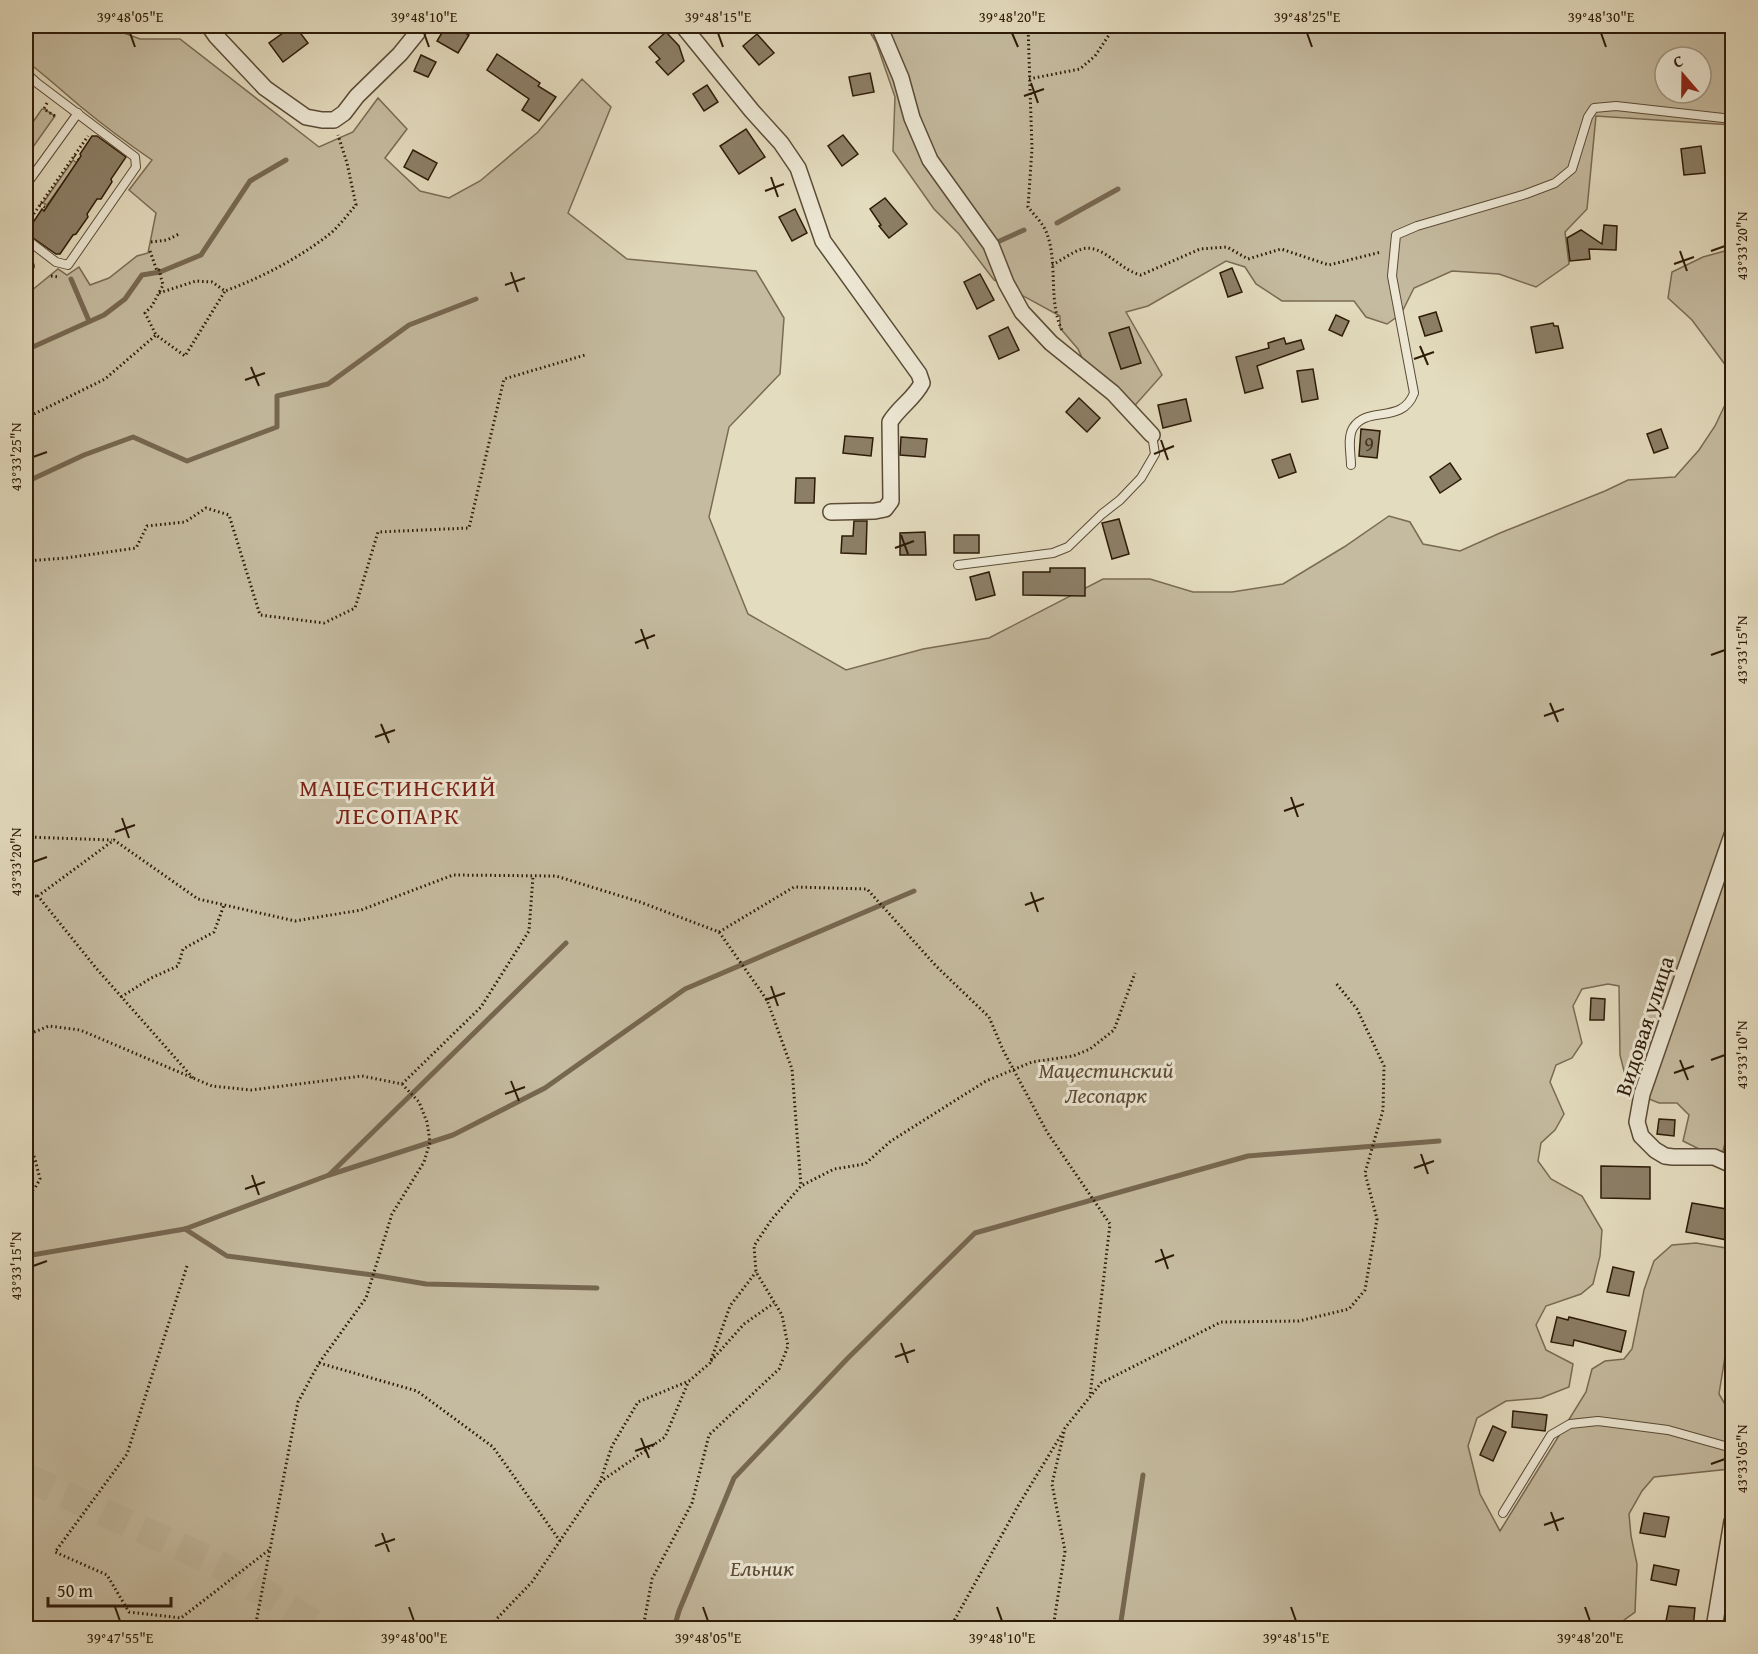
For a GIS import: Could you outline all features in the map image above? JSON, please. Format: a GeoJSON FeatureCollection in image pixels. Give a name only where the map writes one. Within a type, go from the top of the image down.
{"type":"FeatureCollection","features":[{"type":"Feature","properties":{"kind":"street"},"geometry":{"type":"LineString","coordinates":[[209,26],[265,88],[306,117],[322,120],[334,120],[344,113],[357,96],[400,54],[420,26]]}},
{"type":"Feature","properties":{"kind":"street"},"geometry":{"type":"LineString","coordinates":[[683,26],[781,143],[798,168],[823,241],[919,374],[922,383],[916,394],[896,412],[890,422],[891,501],[885,509],[875,511],[831,512]]}},
{"type":"Feature","properties":{"kind":"street"},"geometry":{"type":"LineString","coordinates":[[879,26],[901,78],[912,118],[930,160],[991,245],[1006,283],[1022,312],[1051,343],[1113,393],[1152,435]]}},
{"type":"Feature","properties":{"kind":"street","name":"Видовая улица"},"geometry":{"type":"LineString","coordinates":[[1732,835],[1642,1094],[1637,1122],[1641,1136],[1665,1156],[1714,1157],[1732,1166]]}},
{"type":"Feature","properties":{"kind":"street"},"geometry":{"type":"LineString","coordinates":[[1714,1629],[1732,1521]]}},
{"type":"Feature","properties":{"kind":"lane"},"geometry":{"type":"LineString","coordinates":[[26,74],[28,91],[26,113]]}},
{"type":"Feature","properties":{"kind":"lane"},"geometry":{"type":"LineString","coordinates":[[26,74],[135,157],[136,167],[68,265],[56,262],[26,239]]}},
{"type":"Feature","properties":{"kind":"lane"},"geometry":{"type":"LineString","coordinates":[[1351,465],[1350,437],[1353,428],[1362,420],[1398,411],[1410,404],[1414,393],[1392,276],[1396,235],[1417,226],[1526,194],[1555,183],[1572,169],[1588,117],[1594,108],[1616,106],[1732,119]]}},
{"type":"Feature","properties":{"kind":"lane"},"geometry":{"type":"LineString","coordinates":[[26,185],[78,113]]}},
{"type":"Feature","properties":{"kind":"lane"},"geometry":{"type":"LineString","coordinates":[[958,565],[1053,554],[1068,547],[1141,478],[1155,454],[1152,435]]}},
{"type":"Feature","properties":{"kind":"lane"},"geometry":{"type":"LineString","coordinates":[[1503,1513],[1551,1435],[1570,1424],[1598,1421],[1668,1430],[1732,1448]]}},
{"type":"Feature","properties":{"kind":"path"},"geometry":{"type":"LineString","coordinates":[[1028,26],[1032,149],[1028,207],[1047,232],[1053,294],[1060,328],[1066,335]]}},
{"type":"Feature","properties":{"kind":"path"},"geometry":{"type":"LineString","coordinates":[[1029,79],[1080,69],[1095,56],[1115,26]]}},
{"type":"Feature","properties":{"kind":"path"},"geometry":{"type":"LineString","coordinates":[[150,251],[163,285],[152,306],[145,313],[156,335],[185,356],[225,291],[253,281],[289,261],[333,232],[356,205],[347,163],[334,120]]}},
{"type":"Feature","properties":{"kind":"path"},"geometry":{"type":"LineString","coordinates":[[26,225],[88,135]]}},
{"type":"Feature","properties":{"kind":"path"},"geometry":{"type":"LineString","coordinates":[[74,156],[79,160]]}},
{"type":"Feature","properties":{"kind":"path"},"geometry":{"type":"LineString","coordinates":[[40,204],[46,208]]}},
{"type":"Feature","properties":{"kind":"path"},"geometry":{"type":"LineString","coordinates":[[151,242],[167,240],[179,234]]}},
{"type":"Feature","properties":{"kind":"path"},"geometry":{"type":"LineString","coordinates":[[1052,265],[1080,250],[1090,248],[1099,251],[1132,273],[1141,275],[1200,249],[1227,247],[1248,259],[1281,249],[1329,265],[1381,253],[1396,235]]}},
{"type":"Feature","properties":{"kind":"path"},"geometry":{"type":"LineString","coordinates":[[159,293],[196,281],[212,282],[225,291]]}},
{"type":"Feature","properties":{"kind":"path"},"geometry":{"type":"LineString","coordinates":[[26,418],[105,379],[156,335]]}},
{"type":"Feature","properties":{"kind":"path"},"geometry":{"type":"LineString","coordinates":[[26,561],[136,548],[147,526],[185,522],[206,508],[229,515],[260,615],[324,623],[355,608],[378,532],[469,528],[504,379],[585,355]]}},
{"type":"Feature","properties":{"kind":"path"},"geometry":{"type":"LineString","coordinates":[[26,837],[114,840],[198,900],[295,921],[362,910],[453,875],[556,876],[640,902],[719,932],[767,1000],[792,1068],[801,1186]]}},
{"type":"Feature","properties":{"kind":"path"},"geometry":{"type":"LineString","coordinates":[[26,896],[38,896],[114,840]]}},
{"type":"Feature","properties":{"kind":"path"},"geometry":{"type":"LineString","coordinates":[[402,1084],[482,1007],[529,931],[533,876]]}},
{"type":"Feature","properties":{"kind":"path"},"geometry":{"type":"LineString","coordinates":[[719,932],[794,887],[867,889],[936,966],[989,1017],[1013,1069],[1047,1132],[1110,1224],[1090,1396]]}},
{"type":"Feature","properties":{"kind":"path"},"geometry":{"type":"LineString","coordinates":[[38,896],[121,997],[193,1078]]}},
{"type":"Feature","properties":{"kind":"path"},"geometry":{"type":"LineString","coordinates":[[121,997],[151,978],[177,966],[183,949],[214,932],[224,905]]}},
{"type":"Feature","properties":{"kind":"path"},"geometry":{"type":"LineString","coordinates":[[643,1629],[652,1579],[692,1503],[709,1435],[779,1370],[788,1346],[782,1315],[756,1272],[754,1246],[772,1219],[801,1186],[834,1169],[865,1164],[891,1141],[986,1081],[1032,1062],[1072,1056],[1090,1049],[1114,1030],[1135,973]]}},
{"type":"Feature","properties":{"kind":"path"},"geometry":{"type":"LineString","coordinates":[[950,1629],[1018,1506],[1065,1428],[1101,1383],[1221,1323],[1299,1321],[1349,1309],[1365,1290],[1377,1219],[1365,1173],[1383,1110],[1384,1066],[1357,1009],[1335,982]]}},
{"type":"Feature","properties":{"kind":"path"},"geometry":{"type":"LineString","coordinates":[[26,1036],[50,1026],[80,1030],[212,1086],[251,1090],[362,1076],[402,1084],[419,1102],[428,1122],[430,1142],[424,1162],[392,1214],[366,1298],[319,1363],[298,1402],[255,1629]]}},
{"type":"Feature","properties":{"kind":"path"},"geometry":{"type":"LineString","coordinates":[[26,1135],[40,1179],[26,1197]]}},
{"type":"Feature","properties":{"kind":"path"},"geometry":{"type":"LineString","coordinates":[[187,1266],[128,1454],[55,1552],[107,1575],[129,1612],[181,1618],[270,1549]]}},
{"type":"Feature","properties":{"kind":"path"},"geometry":{"type":"LineString","coordinates":[[710,1363],[730,1306],[756,1272]]}},
{"type":"Feature","properties":{"kind":"path"},"geometry":{"type":"LineString","coordinates":[[488,1629],[532,1582],[600,1482],[612,1446],[638,1402],[689,1381],[710,1363],[744,1324],[775,1303]]}},
{"type":"Feature","properties":{"kind":"path"},"geometry":{"type":"LineString","coordinates":[[319,1363],[417,1391],[493,1447],[560,1541]]}},
{"type":"Feature","properties":{"kind":"path"},"geometry":{"type":"LineString","coordinates":[[600,1482],[665,1437],[689,1381]]}},
{"type":"Feature","properties":{"kind":"path"},"geometry":{"type":"LineString","coordinates":[[1053,1629],[1065,1551],[1052,1484],[1065,1428]]}},
{"type":"Feature","properties":{"kind":"green space","name":"Мацестинский Лесопарк"},"geometry":{"type":"Polygon","coordinates":[[[26,26],[105,26],[140,39],[180,39],[319,147],[353,132],[378,98],[407,129],[385,158],[420,191],[449,198],[480,181],[538,132],[582,79],[611,107],[568,213],[627,259],[756,271],[784,318],[780,374],[729,427],[709,517],[748,614],[846,670],[923,649],[989,638],[1103,579],[1150,579],[1193,592],[1232,592],[1283,584],[1389,516],[1410,522],[1423,544],[1460,551],[1628,480],[1675,477],[1699,450],[1715,426],[1732,390],[1732,1115],[1722,1155],[1705,1152],[1683,1141],[1689,1115],[1677,1103],[1659,1103],[1629,1091],[1620,1055],[1619,986],[1608,984],[1582,989],[1573,1006],[1582,1043],[1572,1058],[1556,1065],[1550,1082],[1564,1114],[1555,1130],[1541,1143],[1538,1161],[1551,1179],[1582,1196],[1602,1230],[1600,1256],[1593,1284],[1581,1294],[1546,1306],[1536,1325],[1546,1350],[1573,1364],[1569,1387],[1541,1398],[1506,1401],[1477,1418],[1468,1446],[1480,1494],[1500,1531],[1586,1392],[1592,1369],[1605,1361],[1624,1359],[1632,1349],[1644,1290],[1654,1261],[1672,1245],[1696,1243],[1732,1249],[1732,1313],[1719,1394],[1732,1416],[1730,1469],[1654,1477],[1642,1491],[1629,1514],[1637,1564],[1635,1612],[1615,1628],[26,1628],[26,295],[58,269],[67,275],[79,267],[90,285],[109,278],[137,256],[148,253],[156,213],[129,190],[152,160],[97,120],[26,61],[26,26]]]}},
{"type":"Feature","properties":{"kind":"green space"},"geometry":{"type":"Polygon","coordinates":[[[866,26],[1732,26],[1732,125],[1596,116],[1587,209],[1565,232],[1569,264],[1536,287],[1499,274],[1452,271],[1414,288],[1401,314],[1387,324],[1366,317],[1354,301],[1282,301],[1256,284],[1245,267],[1226,261],[1148,306],[1126,312],[1162,375],[1130,411],[1090,375],[1078,349],[1060,328],[1060,316],[994,280],[959,234],[934,209],[893,151],[895,97],[876,42],[866,26]]]}},
{"type":"Feature","properties":{"kind":"green space"},"geometry":{"type":"Polygon","coordinates":[[[42,109],[55,116],[26,157],[26,132],[42,109]]]}},
{"type":"Feature","properties":{"kind":"green space"},"geometry":{"type":"Polygon","coordinates":[[[73,160],[77,163],[47,205],[43,203],[73,160]]]}},
{"type":"Feature","properties":{"kind":"green space"},"geometry":{"type":"Polygon","coordinates":[[[1732,249],[1732,374],[1692,320],[1668,298],[1672,272],[1703,257],[1732,249]]]}},
{"type":"Feature","properties":{"kind":"building"},"geometry":{"type":"Polygon","coordinates":[[[293,26],[308,43],[283,62],[269,43],[293,26]]]}},
{"type":"Feature","properties":{"kind":"building"},"geometry":{"type":"Polygon","coordinates":[[[446,26],[452,26],[469,35],[458,53],[437,41],[446,26]]]}},
{"type":"Feature","properties":{"kind":"building"},"geometry":{"type":"Polygon","coordinates":[[[666,32],[679,46],[684,61],[668,75],[656,62],[660,59],[649,47],[666,32]]]}},
{"type":"Feature","properties":{"kind":"building"},"geometry":{"type":"Polygon","coordinates":[[[757,34],[774,53],[759,65],[743,46],[757,34]]]}},
{"type":"Feature","properties":{"kind":"building"},"geometry":{"type":"Polygon","coordinates":[[[497,54],[540,83],[538,86],[556,97],[539,121],[522,110],[529,99],[487,70],[497,54]]]}},
{"type":"Feature","properties":{"kind":"building"},"geometry":{"type":"Polygon","coordinates":[[[421,55],[436,62],[428,77],[414,71],[421,55]]]}},
{"type":"Feature","properties":{"kind":"building"},"geometry":{"type":"Polygon","coordinates":[[[870,73],[874,92],[853,96],[849,77],[870,73]]]}},
{"type":"Feature","properties":{"kind":"building"},"geometry":{"type":"Polygon","coordinates":[[[707,85],[718,102],[704,111],[693,94],[707,85]]]}},
{"type":"Feature","properties":{"kind":"building"},"geometry":{"type":"Polygon","coordinates":[[[746,129],[765,157],[739,174],[720,146],[746,129]]]}},
{"type":"Feature","properties":{"kind":"building"},"geometry":{"type":"Polygon","coordinates":[[[843,135],[858,154],[842,166],[828,146],[843,135]]]}},
{"type":"Feature","properties":{"kind":"building"},"geometry":{"type":"Polygon","coordinates":[[[92,136],[97,136],[126,157],[101,199],[97,199],[76,234],[60,254],[56,254],[26,233],[42,209],[44,211],[92,136]]]}},
{"type":"Feature","properties":{"kind":"building"},"geometry":{"type":"Polygon","coordinates":[[[1701,146],[1705,173],[1684,175],[1681,149],[1701,146]]]}},
{"type":"Feature","properties":{"kind":"building"},"geometry":{"type":"Polygon","coordinates":[[[413,150],[437,163],[428,180],[404,167],[413,150]]]}},
{"type":"Feature","properties":{"kind":"building"},"geometry":{"type":"Polygon","coordinates":[[[885,198],[907,224],[889,238],[870,209],[885,198]]]}},
{"type":"Feature","properties":{"kind":"building"},"geometry":{"type":"Polygon","coordinates":[[[795,209],[807,233],[792,241],[779,217],[795,209]]]}},
{"type":"Feature","properties":{"kind":"building"},"geometry":{"type":"Polygon","coordinates":[[[1604,225],[1617,226],[1616,250],[1589,249],[1590,259],[1570,261],[1567,238],[1581,230],[1602,244],[1604,225]]]}},
{"type":"Feature","properties":{"kind":"building"},"geometry":{"type":"Polygon","coordinates":[[[1232,268],[1242,292],[1228,297],[1220,273],[1232,268]]]}},
{"type":"Feature","properties":{"kind":"building"},"geometry":{"type":"Polygon","coordinates":[[[980,274],[994,300],[977,309],[964,282],[980,274]]]}},
{"type":"Feature","properties":{"kind":"building"},"geometry":{"type":"Polygon","coordinates":[[[1436,312],[1442,331],[1425,336],[1419,317],[1436,312]]]}},
{"type":"Feature","properties":{"kind":"building"},"geometry":{"type":"Polygon","coordinates":[[[1336,315],[1349,321],[1342,336],[1329,330],[1336,315]]]}},
{"type":"Feature","properties":{"kind":"building"},"geometry":{"type":"Polygon","coordinates":[[[1553,323],[1554,326],[1558,326],[1563,348],[1536,353],[1531,327],[1553,323]]]}},
{"type":"Feature","properties":{"kind":"building"},"geometry":{"type":"Polygon","coordinates":[[[1008,327],[1019,350],[999,359],[989,336],[1008,327]]]}},
{"type":"Feature","properties":{"kind":"building"},"geometry":{"type":"Polygon","coordinates":[[[1129,327],[1141,363],[1121,369],[1109,333],[1129,327]]]}},
{"type":"Feature","properties":{"kind":"building"},"geometry":{"type":"Polygon","coordinates":[[[1284,338],[1286,344],[1301,340],[1304,349],[1257,366],[1263,388],[1245,393],[1236,357],[1269,348],[1268,343],[1284,338]]]}},
{"type":"Feature","properties":{"kind":"building"},"geometry":{"type":"Polygon","coordinates":[[[1313,369],[1318,399],[1302,402],[1297,371],[1313,369]]]}},
{"type":"Feature","properties":{"kind":"building"},"geometry":{"type":"Polygon","coordinates":[[[1079,398],[1100,418],[1087,432],[1066,412],[1079,398]]]}},
{"type":"Feature","properties":{"kind":"building"},"geometry":{"type":"Polygon","coordinates":[[[1186,399],[1191,421],[1163,428],[1158,405],[1186,399]]]}},
{"type":"Feature","properties":{"kind":"building"},"geometry":{"type":"Polygon","coordinates":[[[1361,429],[1380,431],[1377,458],[1359,456],[1361,429]]]}},
{"type":"Feature","properties":{"kind":"building"},"geometry":{"type":"Polygon","coordinates":[[[1661,429],[1668,448],[1654,453],[1647,434],[1661,429]]]}},
{"type":"Feature","properties":{"kind":"building"},"geometry":{"type":"Polygon","coordinates":[[[845,436],[873,438],[871,456],[843,453],[845,436]]]}},
{"type":"Feature","properties":{"kind":"building"},"geometry":{"type":"Polygon","coordinates":[[[901,437],[927,439],[925,457],[900,455],[901,437]]]}},
{"type":"Feature","properties":{"kind":"building"},"geometry":{"type":"Polygon","coordinates":[[[1290,454],[1296,472],[1279,478],[1272,460],[1290,454]]]}},
{"type":"Feature","properties":{"kind":"building"},"geometry":{"type":"Polygon","coordinates":[[[1450,463],[1461,479],[1440,493],[1430,477],[1450,463]]]}},
{"type":"Feature","properties":{"kind":"building"},"geometry":{"type":"Polygon","coordinates":[[[796,478],[815,478],[814,503],[795,503],[796,478]]]}},
{"type":"Feature","properties":{"kind":"building"},"geometry":{"type":"Polygon","coordinates":[[[1119,519],[1129,554],[1112,559],[1102,523],[1119,519]]]}},
{"type":"Feature","properties":{"kind":"building"},"geometry":{"type":"Polygon","coordinates":[[[854,521],[867,521],[866,554],[841,553],[842,536],[853,536],[854,521]]]}},
{"type":"Feature","properties":{"kind":"building"},"geometry":{"type":"Polygon","coordinates":[[[925,532],[926,555],[900,555],[900,533],[925,532]]]}},
{"type":"Feature","properties":{"kind":"building"},"geometry":{"type":"Polygon","coordinates":[[[954,535],[979,535],[979,553],[954,553],[954,535]]]}},
{"type":"Feature","properties":{"kind":"building"},"geometry":{"type":"Polygon","coordinates":[[[1050,568],[1085,568],[1085,596],[1023,595],[1023,572],[1050,572],[1050,568]]]}},
{"type":"Feature","properties":{"kind":"building"},"geometry":{"type":"Polygon","coordinates":[[[989,572],[995,595],[976,600],[970,577],[989,572]]]}},
{"type":"Feature","properties":{"kind":"building"},"geometry":{"type":"Polygon","coordinates":[[[1591,998],[1605,999],[1604,1020],[1590,1020],[1591,998]]]}},
{"type":"Feature","properties":{"kind":"building"},"geometry":{"type":"Polygon","coordinates":[[[1659,1119],[1675,1120],[1674,1136],[1657,1134],[1659,1119]]]}},
{"type":"Feature","properties":{"kind":"building"},"geometry":{"type":"Polygon","coordinates":[[[1601,1166],[1650,1167],[1650,1199],[1601,1198],[1601,1166]]]}},
{"type":"Feature","properties":{"kind":"building"},"geometry":{"type":"Polygon","coordinates":[[[1692,1203],[1732,1210],[1732,1241],[1686,1232],[1692,1203]]]}},
{"type":"Feature","properties":{"kind":"building"},"geometry":{"type":"Polygon","coordinates":[[[1613,1267],[1634,1272],[1629,1296],[1607,1292],[1613,1267]]]}},
{"type":"Feature","properties":{"kind":"building"},"geometry":{"type":"Polygon","coordinates":[[[1557,1317],[1568,1320],[1569,1317],[1626,1331],[1621,1352],[1574,1340],[1573,1346],[1551,1342],[1557,1317]]]}},
{"type":"Feature","properties":{"kind":"building"},"geometry":{"type":"Polygon","coordinates":[[[1513,1411],[1547,1415],[1545,1431],[1512,1427],[1513,1411]]]}},
{"type":"Feature","properties":{"kind":"building"},"geometry":{"type":"Polygon","coordinates":[[[1493,1426],[1506,1432],[1493,1461],[1480,1455],[1493,1426]]]}},
{"type":"Feature","properties":{"kind":"building"},"geometry":{"type":"Polygon","coordinates":[[[1644,1513],[1669,1517],[1665,1537],[1640,1533],[1644,1513]]]}},
{"type":"Feature","properties":{"kind":"building"},"geometry":{"type":"Polygon","coordinates":[[[1654,1565],[1679,1570],[1676,1585],[1651,1580],[1654,1565]]]}},
{"type":"Feature","properties":{"kind":"building"},"geometry":{"type":"Polygon","coordinates":[[[1669,1606],[1695,1608],[1693,1629],[1665,1626],[1669,1606]]]}},
{"type":"Feature","properties":{"kind":"waterway"},"geometry":{"type":"LineString","coordinates":[[26,350],[104,315],[125,299],[142,275],[160,272],[201,255],[250,181],[286,160]]}},
{"type":"Feature","properties":{"kind":"waterway"},"geometry":{"type":"LineString","coordinates":[[1057,223],[1118,189]]}},
{"type":"Feature","properties":{"kind":"waterway"},"geometry":{"type":"LineString","coordinates":[[993,244],[1024,230]]}},
{"type":"Feature","properties":{"kind":"waterway"},"geometry":{"type":"LineString","coordinates":[[71,279],[89,321]]}},
{"type":"Feature","properties":{"kind":"waterway"},"geometry":{"type":"LineString","coordinates":[[26,482],[84,455],[133,437],[187,461],[277,427],[277,396],[328,384],[409,325],[476,299]]}},
{"type":"Feature","properties":{"kind":"waterway"},"geometry":{"type":"LineString","coordinates":[[329,1175],[453,1135],[545,1088],[685,989],[914,891]]}},
{"type":"Feature","properties":{"kind":"waterway"},"geometry":{"type":"LineString","coordinates":[[26,1256],[185,1229],[329,1175],[566,943]]}},
{"type":"Feature","properties":{"kind":"waterway"},"geometry":{"type":"LineString","coordinates":[[674,1628],[734,1478],[847,1359],[975,1233],[1248,1156],[1439,1141]]}},
{"type":"Feature","properties":{"kind":"waterway"},"geometry":{"type":"LineString","coordinates":[[185,1229],[227,1256],[426,1284],[597,1288]]}},
{"type":"Feature","properties":{"kind":"waterway"},"geometry":{"type":"LineString","coordinates":[[1120,1628],[1143,1475]]}},
{"type":"Feature","properties":{"kind":"tunnel"},"geometry":{"type":"LineString","coordinates":[[26,1477],[218,1564],[321,1628]]}},
{"type":"Feature","properties":{"kind":"district","name":"МАЦЕСТИНСКИЙ ЛЕСОПАРК"},"geometry":{"type":"Point","coordinates":[398,802]}},
{"type":"Feature","properties":{"kind":"park label","name":"Ельник"},"geometry":{"type":"Point","coordinates":[762,1568]}}]}
